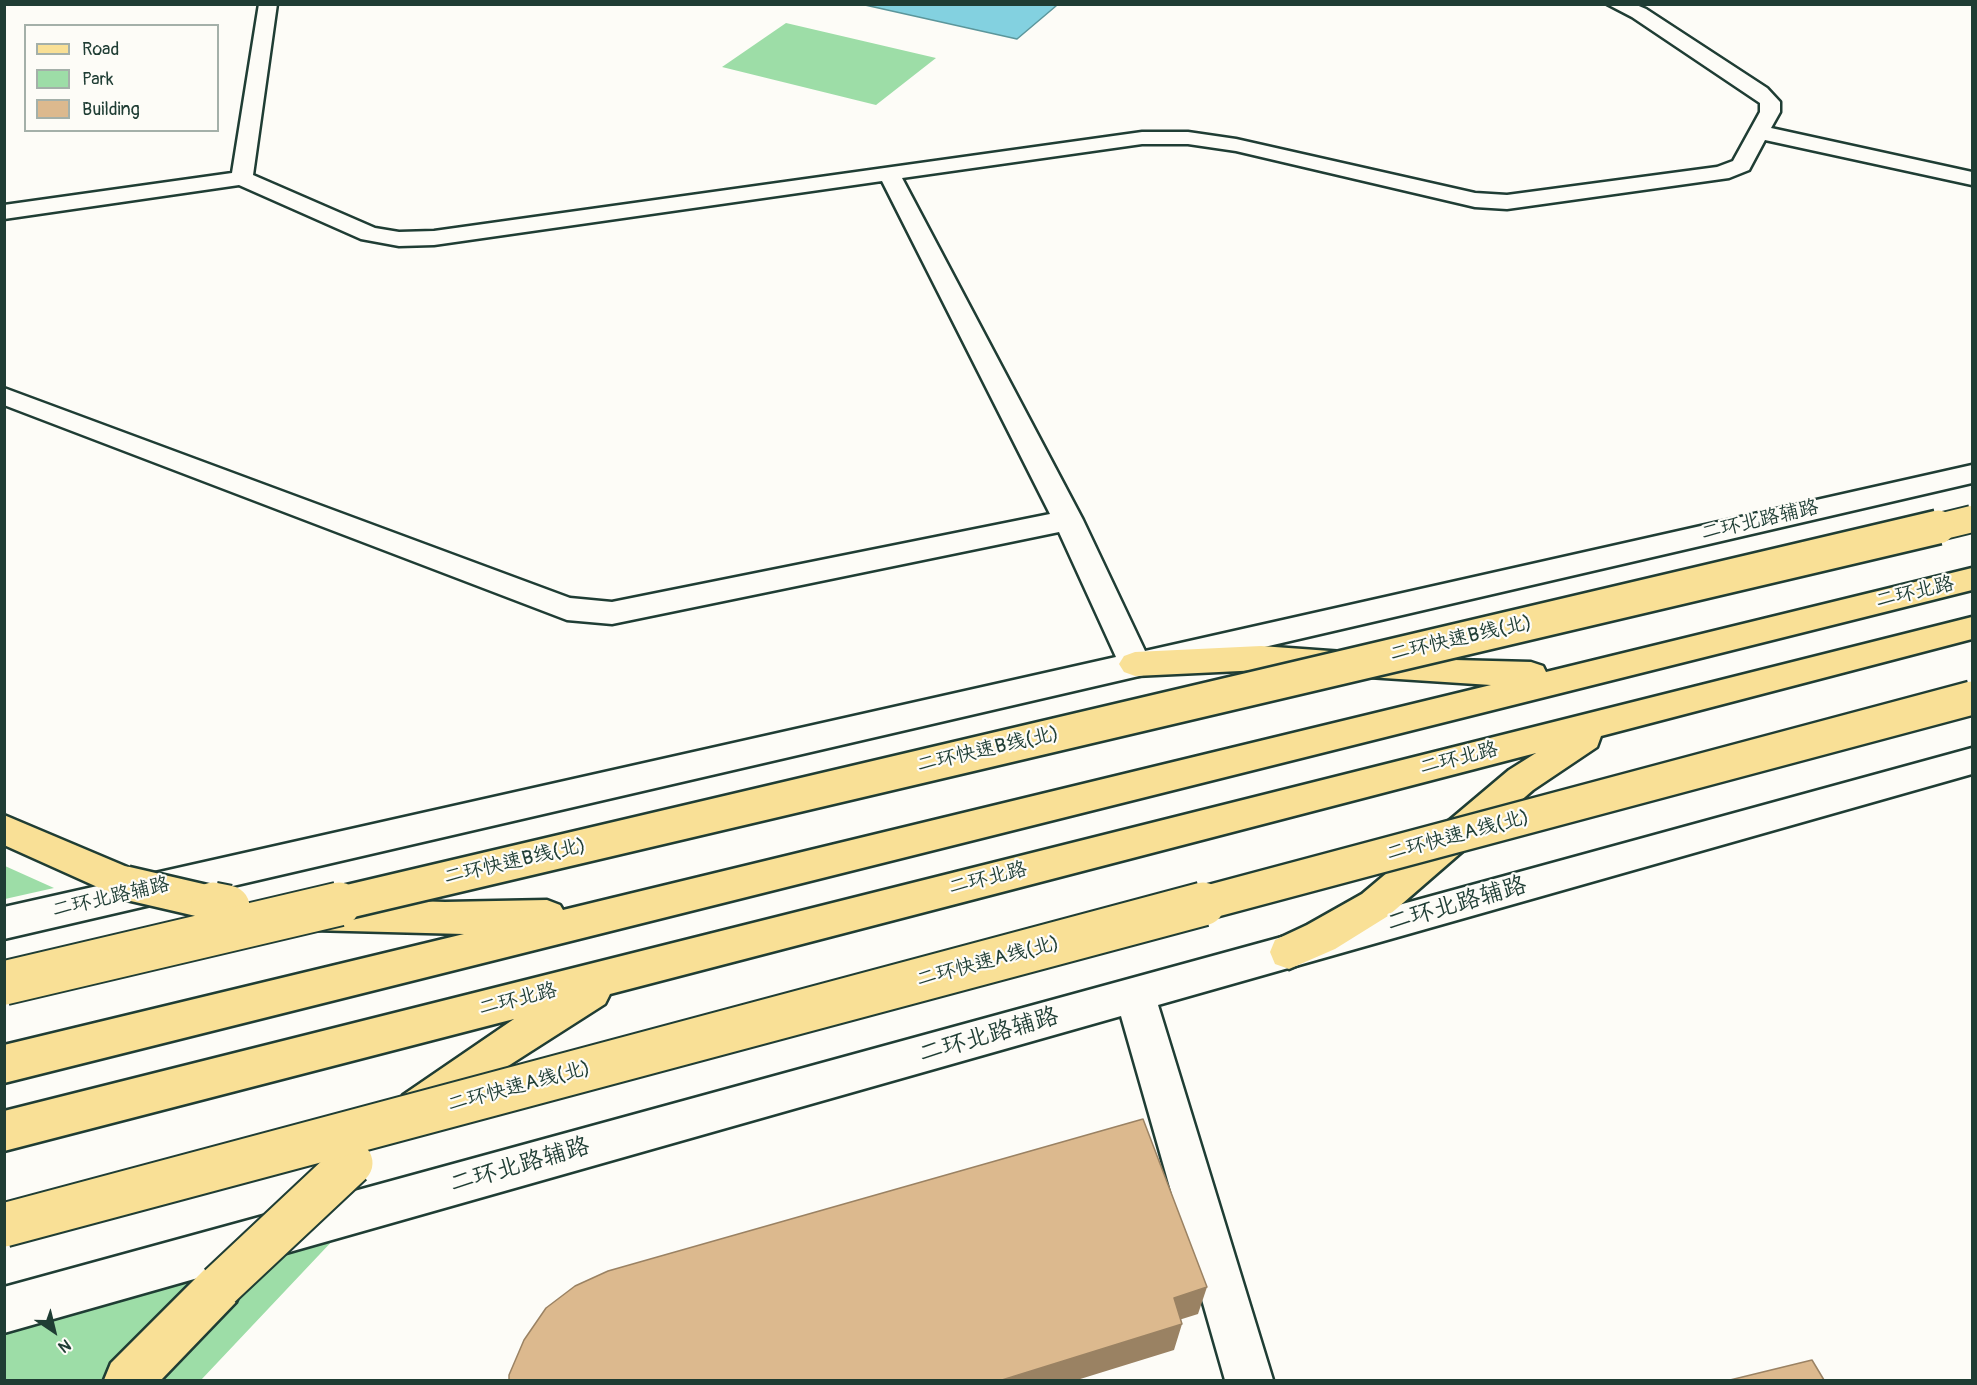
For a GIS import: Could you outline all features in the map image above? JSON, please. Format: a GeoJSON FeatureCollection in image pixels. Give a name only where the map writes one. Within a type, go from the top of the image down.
{"type":"FeatureCollection","features":[{"type":"Feature","properties":{"kind":"main road","name":"二环快速B线(北)"},"geometry":{"type":"LineString","coordinates":[[4,983],[1972,519]]}},
{"type":"Feature","properties":{"kind":"main road","name":"二环北路"},"geometry":{"type":"LineString","coordinates":[[4,1064],[1972,579]]}},
{"type":"Feature","properties":{"kind":"main road","name":"二环北路"},"geometry":{"type":"LineString","coordinates":[[4,1131],[1972,628]]}},
{"type":"Feature","properties":{"kind":"main road"},"geometry":{"type":"LineString","coordinates":[[1135,664],[1198,659],[1261,658],[1498,674],[1552,673],[1616,666]]}},
{"type":"Feature","properties":{"kind":"main road","name":"二环快速A线(北)"},"geometry":{"type":"LineString","coordinates":[[4,1225],[1972,698]]}},
{"type":"Feature","properties":{"kind":"main road"},"geometry":{"type":"LineString","coordinates":[[1289,952],[1349,921],[1391,894],[1542,763],[1593,734],[1653,710]]}},
{"type":"Feature","properties":{"kind":"main road"},"geometry":{"type":"LineString","coordinates":[[4,829],[126,882],[155,892],[228,907],[401,918],[522,917],[621,912]]}},
{"type":"Feature","properties":{"kind":"main road"},"geometry":{"type":"LineString","coordinates":[[128,1380],[272,1234],[351,1163],[427,1101],[494,1053],[549,1017],[629,971]]}},
{"type":"Feature","properties":{"kind":"street"},"geometry":{"type":"LineString","coordinates":[[242,178],[268,4]]}},
{"type":"Feature","properties":{"kind":"street"},"geometry":{"type":"LineString","coordinates":[[4,212],[242,178],[369,234],[399,239],[434,238],[1142,138],[1188,138],[1236,145],[1475,200],[1507,202],[1721,173],[1741,165],[1770,112],[1770,102],[1760,92],[1639,13],[1616,4]]}},
{"type":"Feature","properties":{"kind":"street"},"geometry":{"type":"LineString","coordinates":[[1759,132],[1972,178]]}},
{"type":"Feature","properties":{"kind":"street"},"geometry":{"type":"LineString","coordinates":[[889,174],[1068,520],[1135,664]]}},
{"type":"Feature","properties":{"kind":"street"},"geometry":{"type":"LineString","coordinates":[[4,396],[567,609],[612,613],[1068,520]]}},
{"type":"Feature","properties":{"kind":"street","name":"二环北路辅路"},"geometry":{"type":"LineString","coordinates":[[4,922],[1972,474]]}},
{"type":"Feature","properties":{"kind":"street","name":"二环北路辅路"},"geometry":{"type":"LineString","coordinates":[[4,1310],[1972,761]]}},
{"type":"Feature","properties":{"kind":"street"},"geometry":{"type":"LineString","coordinates":[[1136,995],[1249,1380]]}},
{"type":"Feature","properties":{"kind":"green space"},"geometry":{"type":"Polygon","coordinates":[[[786,23],[936,58],[876,105],[722,67],[786,23]]]}},
{"type":"Feature","properties":{"kind":"green space"},"geometry":{"type":"Polygon","coordinates":[[[5,866],[54,888],[5,899],[5,866]]]}},
{"type":"Feature","properties":{"kind":"green space"},"geometry":{"type":"Polygon","coordinates":[[[353,1219],[201,1380],[5,1380],[4,1323],[353,1219]]]}},
{"type":"Feature","properties":{"kind":"water"},"geometry":{"type":"Polygon","coordinates":[[[1049,4],[1056,6],[1017,39],[865,5],[1049,4]]]}},
{"type":"Feature","properties":{"kind":"building"},"geometry":{"type":"Polygon","coordinates":[[[1143,1119],[1207,1287],[1174,1298],[1182,1324],[1002,1380],[509,1380],[524,1340],[546,1308],[575,1286],[608,1271],[1143,1119]]]}},
{"type":"Feature","properties":{"kind":"building"},"geometry":{"type":"Polygon","coordinates":[[[1812,1360],[1824,1380],[1730,1380],[1812,1360]]]}}]}
